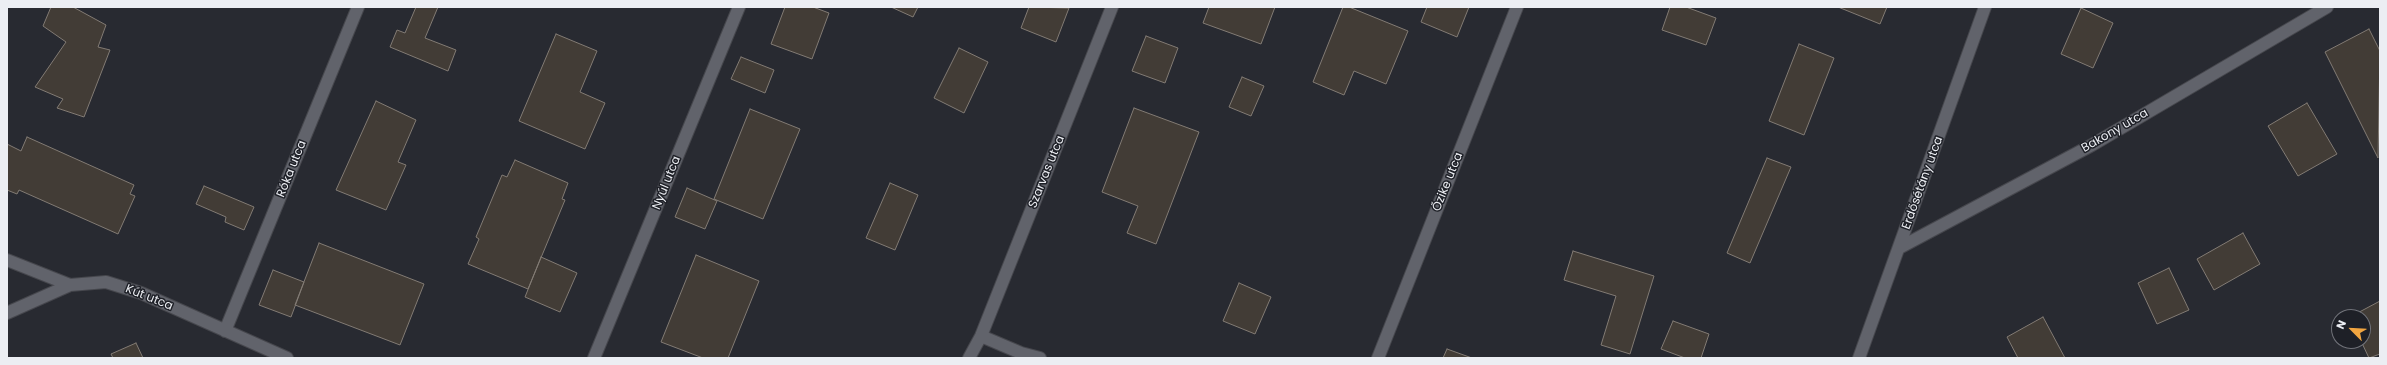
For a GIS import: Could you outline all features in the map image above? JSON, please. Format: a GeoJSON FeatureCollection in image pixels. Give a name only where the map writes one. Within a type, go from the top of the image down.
{"type":"FeatureCollection","features":[{"type":"Feature","properties":{"kind":"street","name":"Róka utca"},"geometry":{"type":"LineString","coordinates":[[225,331],[358,7]]}},
{"type":"Feature","properties":{"kind":"street","name":"Nyúl utca"},"geometry":{"type":"LineString","coordinates":[[594,358],[739,7]]}},
{"type":"Feature","properties":{"kind":"street","name":"Szarvas utca"},"geometry":{"type":"LineString","coordinates":[[969,358],[981,336],[1112,7]]}},
{"type":"Feature","properties":{"kind":"street","name":"Őzike utca"},"geometry":{"type":"LineString","coordinates":[[1378,358],[1517,7]]}},
{"type":"Feature","properties":{"kind":"street","name":"Erdősétány utca"},"geometry":{"type":"LineString","coordinates":[[1859,358],[1985,7]]}},
{"type":"Feature","properties":{"kind":"street","name":"Bakony utca"},"geometry":{"type":"LineString","coordinates":[[1899,248],[2092,145],[2327,7]]}},
{"type":"Feature","properties":{"kind":"street","name":"Kút utca"},"geometry":{"type":"LineString","coordinates":[[7,260],[70,285],[106,282],[141,293],[287,358]]}},
{"type":"Feature","properties":{"kind":"street"},"geometry":{"type":"LineString","coordinates":[[7,313],[70,285]]}},
{"type":"Feature","properties":{"kind":"street"},"geometry":{"type":"LineString","coordinates":[[981,336],[1021,353],[1040,358]]}},
{"type":"Feature","properties":{"kind":"building"},"geometry":{"type":"Polygon","coordinates":[[[51,7],[73,7],[106,25],[98,47],[110,50],[84,117],[57,108],[63,99],[35,87],[66,42],[43,26],[51,7]]]}},
{"type":"Feature","properties":{"kind":"building"},"geometry":{"type":"Polygon","coordinates":[[[416,7],[438,7],[425,38],[456,50],[448,71],[390,47],[397,30],[405,33],[416,7]]]}},
{"type":"Feature","properties":{"kind":"building"},"geometry":{"type":"Polygon","coordinates":[[[785,7],[813,7],[829,13],[812,59],[771,44],[785,7]]]}},
{"type":"Feature","properties":{"kind":"building"},"geometry":{"type":"Polygon","coordinates":[[[891,7],[918,7],[913,17],[891,7]]]}},
{"type":"Feature","properties":{"kind":"building"},"geometry":{"type":"Polygon","coordinates":[[[1029,7],[1069,8],[1056,42],[1021,28],[1029,7]]]}},
{"type":"Feature","properties":{"kind":"building"},"geometry":{"type":"Polygon","coordinates":[[[1209,7],[1275,7],[1261,44],[1203,23],[1209,7]]]}},
{"type":"Feature","properties":{"kind":"building"},"geometry":{"type":"Polygon","coordinates":[[[1343,7],[1349,7],[1408,31],[1386,84],[1354,71],[1344,95],[1313,82],[1343,7]]]}},
{"type":"Feature","properties":{"kind":"building"},"geometry":{"type":"Polygon","coordinates":[[[1427,7],[1469,7],[1457,37],[1421,22],[1427,7]]]}},
{"type":"Feature","properties":{"kind":"building"},"geometry":{"type":"Polygon","coordinates":[[[1670,7],[1686,7],[1716,18],[1706,45],[1662,30],[1670,7]]]}},
{"type":"Feature","properties":{"kind":"building"},"geometry":{"type":"Polygon","coordinates":[[[1838,7],[1887,7],[1880,24],[1838,7]]]}},
{"type":"Feature","properties":{"kind":"building"},"geometry":{"type":"Polygon","coordinates":[[[2081,8],[2113,23],[2093,68],[2061,54],[2081,8]]]}},
{"type":"Feature","properties":{"kind":"building"},"geometry":{"type":"Polygon","coordinates":[[[2369,29],[2380,51],[2378,158],[2325,52],[2369,29]]]}},
{"type":"Feature","properties":{"kind":"building"},"geometry":{"type":"Polygon","coordinates":[[[556,34],[597,51],[580,92],[605,103],[585,149],[519,121],[556,34]]]}},
{"type":"Feature","properties":{"kind":"building"},"geometry":{"type":"Polygon","coordinates":[[[1146,36],[1178,48],[1165,83],[1132,71],[1146,36]]]}},
{"type":"Feature","properties":{"kind":"building"},"geometry":{"type":"Polygon","coordinates":[[[1799,44],[1834,58],[1804,135],[1769,121],[1799,44]]]}},
{"type":"Feature","properties":{"kind":"building"},"geometry":{"type":"Polygon","coordinates":[[[959,48],[988,62],[964,113],[934,98],[959,48]]]}},
{"type":"Feature","properties":{"kind":"building"},"geometry":{"type":"Polygon","coordinates":[[[741,57],[774,70],[765,93],[731,79],[741,57]]]}},
{"type":"Feature","properties":{"kind":"building"},"geometry":{"type":"Polygon","coordinates":[[[1242,77],[1264,86],[1251,116],[1229,107],[1242,77]]]}},
{"type":"Feature","properties":{"kind":"building"},"geometry":{"type":"Polygon","coordinates":[[[376,101],[416,120],[398,162],[406,165],[386,210],[336,190],[376,101]]]}},
{"type":"Feature","properties":{"kind":"building"},"geometry":{"type":"Polygon","coordinates":[[[2307,103],[2337,154],[2298,176],[2268,126],[2307,103]]]}},
{"type":"Feature","properties":{"kind":"building"},"geometry":{"type":"Polygon","coordinates":[[[1134,108],[1199,132],[1156,244],[1127,233],[1138,206],[1102,192],[1134,108]]]}},
{"type":"Feature","properties":{"kind":"building"},"geometry":{"type":"Polygon","coordinates":[[[750,109],[800,129],[763,219],[714,199],[750,109]]]}},
{"type":"Feature","properties":{"kind":"building"},"geometry":{"type":"Polygon","coordinates":[[[27,137],[134,185],[130,194],[135,196],[118,234],[19,190],[17,194],[7,190],[7,144],[21,151],[27,137]]]}},
{"type":"Feature","properties":{"kind":"building"},"geometry":{"type":"Polygon","coordinates":[[[1767,158],[1791,167],[1750,263],[1727,253],[1767,158]]]}},
{"type":"Feature","properties":{"kind":"building"},"geometry":{"type":"Polygon","coordinates":[[[515,160],[568,183],[562,199],[565,200],[528,289],[468,264],[479,239],[476,237],[502,175],[507,177],[515,160]]]}},
{"type":"Feature","properties":{"kind":"building"},"geometry":{"type":"Polygon","coordinates":[[[890,183],[918,195],[895,250],[866,238],[890,183]]]}},
{"type":"Feature","properties":{"kind":"building"},"geometry":{"type":"Polygon","coordinates":[[[204,186],[254,207],[244,230],[225,222],[226,217],[196,204],[204,186]]]}},
{"type":"Feature","properties":{"kind":"building"},"geometry":{"type":"Polygon","coordinates":[[[687,188],[717,201],[705,229],[675,217],[687,188]]]}},
{"type":"Feature","properties":{"kind":"building"},"geometry":{"type":"Polygon","coordinates":[[[2243,233],[2260,264],[2214,290],[2197,259],[2243,233]]]}},
{"type":"Feature","properties":{"kind":"building"},"geometry":{"type":"Polygon","coordinates":[[[319,243],[424,284],[400,345],[295,305],[319,243]]]}},
{"type":"Feature","properties":{"kind":"building"},"geometry":{"type":"Polygon","coordinates":[[[1573,251],[1654,276],[1630,354],[1601,345],[1616,296],[1564,280],[1573,251]]]}},
{"type":"Feature","properties":{"kind":"building"},"geometry":{"type":"Polygon","coordinates":[[[696,255],[759,281],[728,358],[703,358],[661,342],[696,255]]]}},
{"type":"Feature","properties":{"kind":"building"},"geometry":{"type":"Polygon","coordinates":[[[541,257],[577,273],[560,312],[525,297],[541,257]]]}},
{"type":"Feature","properties":{"kind":"building"},"geometry":{"type":"Polygon","coordinates":[[[2169,268],[2189,310],[2157,324],[2138,283],[2169,268]]]}},
{"type":"Feature","properties":{"kind":"building"},"geometry":{"type":"Polygon","coordinates":[[[273,270],[304,282],[291,317],[259,305],[273,270]]]}},
{"type":"Feature","properties":{"kind":"building"},"geometry":{"type":"Polygon","coordinates":[[[1239,283],[1271,297],[1255,334],[1223,321],[1239,283]]]}},
{"type":"Feature","properties":{"kind":"building"},"geometry":{"type":"Polygon","coordinates":[[[2380,301],[2380,354],[2369,358],[2365,349],[2371,349],[2371,309],[2365,309],[2380,301]]]}},
{"type":"Feature","properties":{"kind":"building"},"geometry":{"type":"Polygon","coordinates":[[[2043,317],[2065,358],[2018,358],[2007,337],[2043,317]]]}},
{"type":"Feature","properties":{"kind":"building"},"geometry":{"type":"Polygon","coordinates":[[[1673,321],[1709,334],[1701,358],[1685,358],[1661,349],[1673,321]]]}},
{"type":"Feature","properties":{"kind":"building"},"geometry":{"type":"Polygon","coordinates":[[[136,343],[143,358],[113,358],[111,354],[136,343]]]}},
{"type":"Feature","properties":{"kind":"building"},"geometry":{"type":"Polygon","coordinates":[[[1447,349],[1472,358],[1443,358],[1447,349]]]}}]}
